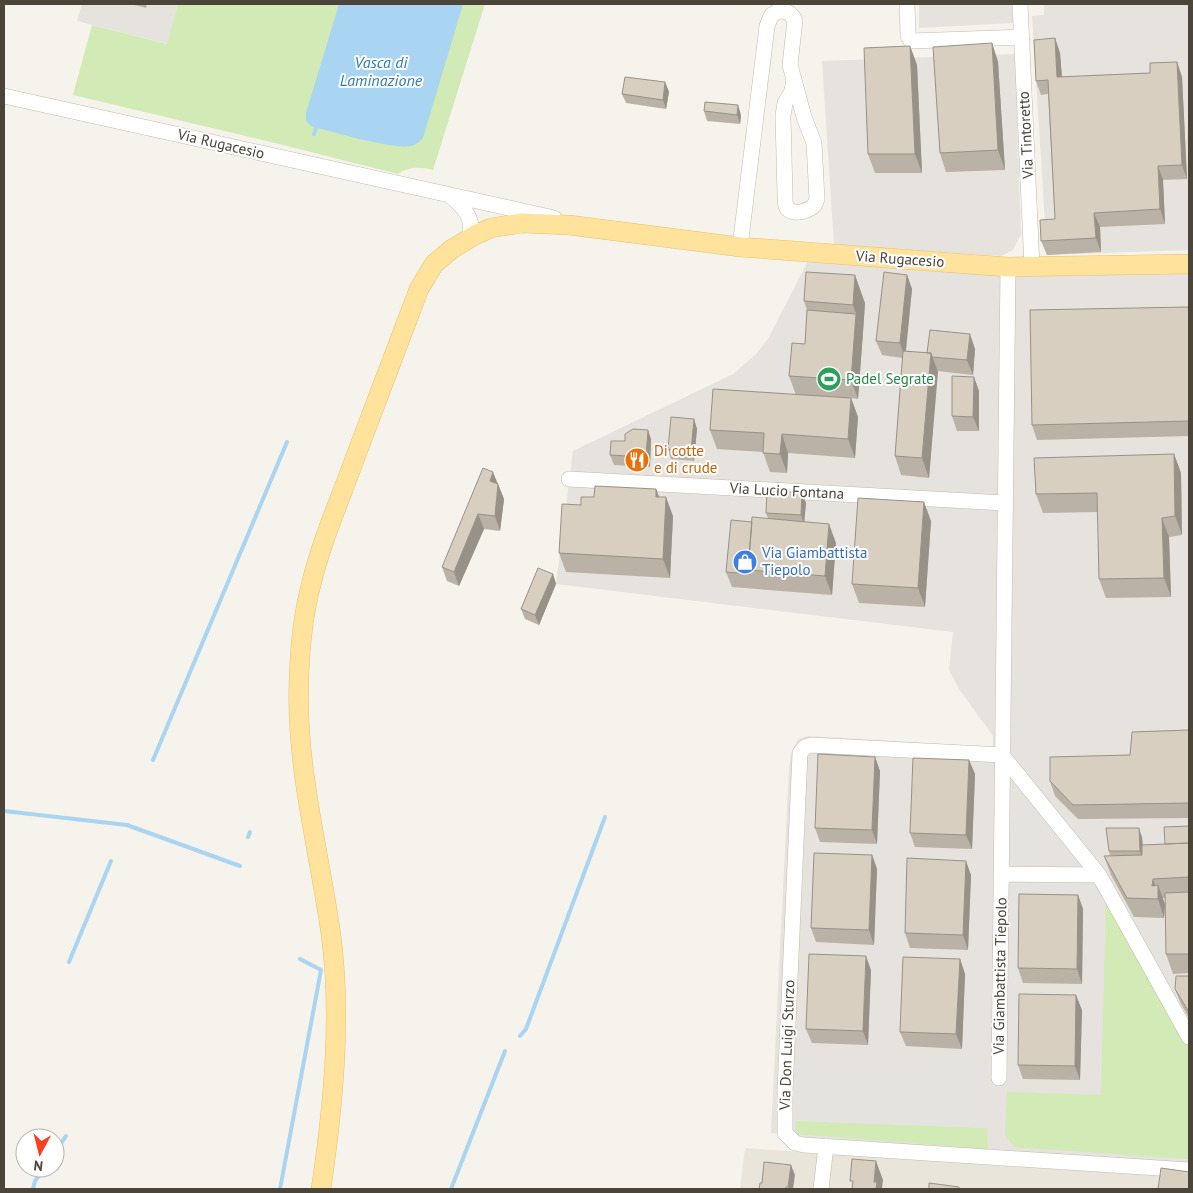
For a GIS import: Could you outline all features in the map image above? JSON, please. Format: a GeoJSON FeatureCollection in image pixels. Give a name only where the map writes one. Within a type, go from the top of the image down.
{"type":"FeatureCollection","features":[{"type":"Feature","properties":{"kind":"main road","name":"Via Rugacesio"},"geometry":{"type":"LineString","coordinates":[[321,1189],[330,1131],[334,1073],[335,1014],[331,936],[303,768],[298,715],[300,654],[310,586],[328,531],[419,289],[439,259],[469,232],[522,223],[569,225],[740,247],[1008,267],[1186,263]]}},
{"type":"Feature","properties":{"kind":"street"},"geometry":{"type":"LineString","coordinates":[[907,4],[908,36],[911,41],[1022,37]]}},
{"type":"Feature","properties":{"kind":"street","name":"Via Tintoretto"},"geometry":{"type":"LineString","coordinates":[[1020,4],[1032,266]]}},
{"type":"Feature","properties":{"kind":"street"},"geometry":{"type":"LineString","coordinates":[[740,247],[766,26],[771,16],[780,11],[791,14],[795,20],[790,60],[804,118],[814,147],[816,203],[810,209],[802,212],[788,209],[785,196],[782,116],[785,103],[792,91],[794,79]]}},
{"type":"Feature","properties":{"kind":"street","name":"Via Rugacesio"},"geometry":{"type":"LineString","coordinates":[[4,96],[622,232]]}},
{"type":"Feature","properties":{"kind":"street"},"geometry":{"type":"LineString","coordinates":[[444,194],[467,213],[469,232]]}},
{"type":"Feature","properties":{"kind":"street","name":"Via Giambattista Tiepolo"},"geometry":{"type":"LineString","coordinates":[[999,1078],[1008,267]]}},
{"type":"Feature","properties":{"kind":"street","name":"Via Lucio Fontana"},"geometry":{"type":"LineString","coordinates":[[569,479],[1005,503]]}},
{"type":"Feature","properties":{"kind":"street","name":"Via Don Luigi Sturzo"},"geometry":{"type":"LineString","coordinates":[[1002,755],[811,746],[802,750],[799,756],[798,769],[785,1091],[784,1128],[788,1138],[795,1143],[804,1145],[1189,1170]]}},
{"type":"Feature","properties":{"kind":"street"},"geometry":{"type":"LineString","coordinates":[[1002,755],[1099,875],[1189,1037]]}},
{"type":"Feature","properties":{"kind":"street"},"geometry":{"type":"LineString","coordinates":[[1001,874],[1099,875]]}},
{"type":"Feature","properties":{"kind":"street"},"geometry":{"type":"LineString","coordinates":[[821,1189],[826,1146]]}},
{"type":"Feature","properties":{"kind":"shaded area"},"geometry":{"type":"Polygon","coordinates":[[[82,4],[178,4],[168,44],[77,21],[82,4]]]}},
{"type":"Feature","properties":{"kind":"shaded area"},"geometry":{"type":"Polygon","coordinates":[[[919,4],[1012,4],[1013,23],[919,28],[919,4]]]}},
{"type":"Feature","properties":{"kind":"shaded area"},"geometry":{"type":"Polygon","coordinates":[[[1044,4],[1189,4],[1189,250],[1047,255],[1032,16],[1044,15],[1044,4]]]}},
{"type":"Feature","properties":{"kind":"shaded area"},"geometry":{"type":"Polygon","coordinates":[[[1015,54],[1021,234],[1013,250],[1001,256],[834,245],[822,61],[1015,54]]]}},
{"type":"Feature","properties":{"kind":"shaded area"},"geometry":{"type":"Polygon","coordinates":[[[809,259],[1189,271],[1189,1166],[825,1143],[792,1135],[771,1133],[791,753],[797,741],[808,736],[993,747],[993,736],[959,689],[949,670],[953,632],[556,584],[573,451],[733,374],[756,354],[768,339],[809,259]]]}},
{"type":"Feature","properties":{"kind":"shaded area"},"geometry":{"type":"Polygon","coordinates":[[[786,330],[797,331],[793,392],[771,391],[773,356],[786,330]]]}},
{"type":"Feature","properties":{"kind":"shaded area"},"geometry":{"type":"Polygon","coordinates":[[[1008,805],[1032,805],[1045,824],[1045,858],[1075,858],[1099,894],[1008,892],[1008,805]]]}},
{"type":"Feature","properties":{"kind":"shaded area"},"geometry":{"type":"Polygon","coordinates":[[[797,1056],[990,1064],[987,1128],[796,1121],[797,1056]]]}},
{"type":"Feature","properties":{"kind":"shaded area"},"geometry":{"type":"Polygon","coordinates":[[[745,1148],[1189,1178],[1189,1189],[740,1189],[745,1148]]]}},
{"type":"Feature","properties":{"kind":"green space"},"geometry":{"type":"Polygon","coordinates":[[[178,4],[485,4],[433,170],[415,168],[398,174],[73,95],[92,25],[167,44],[178,4]]]}},
{"type":"Feature","properties":{"kind":"green space"},"geometry":{"type":"Polygon","coordinates":[[[1106,902],[1189,1048],[1189,1159],[1014,1147],[1005,1135],[1007,1092],[1101,1095],[1106,902]]]}},
{"type":"Feature","properties":{"kind":"green space"},"geometry":{"type":"Polygon","coordinates":[[[796,1121],[987,1128],[988,1149],[796,1134],[796,1121]]]}},
{"type":"Feature","properties":{"kind":"water","name":"Vasca di Laminazione"},"geometry":{"type":"Polygon","coordinates":[[[339,4],[463,4],[423,138],[416,144],[402,146],[379,143],[311,126],[306,121],[306,113],[339,4]]]}},
{"type":"Feature","properties":{"kind":"building"},"geometry":{"type":"Polygon","coordinates":[[[1055,38],[1057,77],[1150,73],[1150,63],[1177,62],[1182,165],[1158,166],[1160,209],[1094,213],[1096,238],[1041,241],[1040,220],[1055,219],[1048,80],[1036,81],[1034,40],[1055,38]]]}},
{"type":"Feature","properties":{"kind":"building"},"geometry":{"type":"Polygon","coordinates":[[[992,43],[998,150],[940,153],[933,47],[992,43]]]}},
{"type":"Feature","properties":{"kind":"building"},"geometry":{"type":"Polygon","coordinates":[[[910,46],[915,154],[868,154],[864,48],[910,46]]]}},
{"type":"Feature","properties":{"kind":"building"},"geometry":{"type":"Polygon","coordinates":[[[625,77],[665,82],[663,100],[622,94],[625,77]]]}},
{"type":"Feature","properties":{"kind":"building"},"geometry":{"type":"Polygon","coordinates":[[[705,102],[738,105],[737,115],[704,111],[705,102]]]}},
{"type":"Feature","properties":{"kind":"building"},"geometry":{"type":"Polygon","coordinates":[[[806,272],[855,275],[853,305],[804,301],[806,272]]]}},
{"type":"Feature","properties":{"kind":"building"},"geometry":{"type":"Polygon","coordinates":[[[884,272],[907,275],[900,343],[876,341],[884,272]]]}},
{"type":"Feature","properties":{"kind":"building"},"geometry":{"type":"Polygon","coordinates":[[[1188,307],[1189,421],[1032,425],[1030,310],[1188,307]]]}},
{"type":"Feature","properties":{"kind":"building"},"geometry":{"type":"Polygon","coordinates":[[[807,310],[856,314],[851,380],[789,376],[792,343],[805,344],[807,310]]]}},
{"type":"Feature","properties":{"kind":"building"},"geometry":{"type":"Polygon","coordinates":[[[930,330],[970,334],[967,360],[932,357],[931,353],[927,353],[930,330]]]}},
{"type":"Feature","properties":{"kind":"building"},"geometry":{"type":"Polygon","coordinates":[[[903,351],[931,353],[922,458],[895,456],[903,351]]]}},
{"type":"Feature","properties":{"kind":"building"},"geometry":{"type":"Polygon","coordinates":[[[952,376],[974,377],[973,417],[952,416],[952,376]]]}},
{"type":"Feature","properties":{"kind":"building"},"geometry":{"type":"Polygon","coordinates":[[[713,389],[851,398],[848,439],[782,434],[780,454],[763,453],[764,433],[710,430],[713,389]]]}},
{"type":"Feature","properties":{"kind":"building"},"geometry":{"type":"Polygon","coordinates":[[[671,417],[694,419],[691,452],[668,449],[671,417]]]}},
{"type":"Feature","properties":{"kind":"building"},"geometry":{"type":"Polygon","coordinates":[[[633,429],[648,430],[646,457],[610,455],[611,441],[625,441],[625,434],[633,429]]]}},
{"type":"Feature","properties":{"kind":"building"},"geometry":{"type":"Polygon","coordinates":[[[1174,454],[1175,516],[1162,518],[1164,578],[1099,579],[1097,493],[1036,494],[1034,458],[1174,454]]]}},
{"type":"Feature","properties":{"kind":"building"},"geometry":{"type":"Polygon","coordinates":[[[483,468],[493,472],[490,481],[498,484],[495,516],[478,514],[454,572],[442,567],[483,468]]]}},
{"type":"Feature","properties":{"kind":"building"},"geometry":{"type":"Polygon","coordinates":[[[595,486],[656,489],[656,497],[666,497],[663,559],[559,553],[562,504],[581,505],[581,497],[594,497],[595,486]]]}},
{"type":"Feature","properties":{"kind":"building"},"geometry":{"type":"Polygon","coordinates":[[[767,490],[802,493],[801,515],[766,513],[767,490]]]}},
{"type":"Feature","properties":{"kind":"building"},"geometry":{"type":"Polygon","coordinates":[[[858,498],[924,502],[918,588],[852,584],[858,498]]]}},
{"type":"Feature","properties":{"kind":"building"},"geometry":{"type":"Polygon","coordinates":[[[752,517],[829,524],[825,576],[748,570],[752,517]]]}},
{"type":"Feature","properties":{"kind":"building"},"geometry":{"type":"Polygon","coordinates":[[[731,520],[752,522],[748,570],[750,574],[726,572],[731,520]]]}},
{"type":"Feature","properties":{"kind":"building"},"geometry":{"type":"Polygon","coordinates":[[[538,568],[553,574],[535,615],[521,609],[538,568]]]}},
{"type":"Feature","properties":{"kind":"building"},"geometry":{"type":"Polygon","coordinates":[[[1189,730],[1189,803],[1073,805],[1050,781],[1050,757],[1130,755],[1132,732],[1189,730]]]}},
{"type":"Feature","properties":{"kind":"building"},"geometry":{"type":"Polygon","coordinates":[[[818,754],[875,757],[872,830],[815,828],[818,754]]]}},
{"type":"Feature","properties":{"kind":"building"},"geometry":{"type":"Polygon","coordinates":[[[913,758],[969,760],[966,835],[910,833],[913,758]]]}},
{"type":"Feature","properties":{"kind":"building"},"geometry":{"type":"Polygon","coordinates":[[[1189,826],[1189,843],[1165,844],[1164,827],[1189,826]]]}},
{"type":"Feature","properties":{"kind":"building"},"geometry":{"type":"Polygon","coordinates":[[[1106,828],[1139,828],[1140,851],[1109,851],[1106,828]]]}},
{"type":"Feature","properties":{"kind":"building"},"geometry":{"type":"Polygon","coordinates":[[[1189,843],[1189,877],[1153,879],[1152,886],[1158,885],[1158,899],[1127,898],[1104,856],[1142,855],[1142,845],[1189,843]]]}},
{"type":"Feature","properties":{"kind":"building"},"geometry":{"type":"Polygon","coordinates":[[[814,853],[872,855],[869,930],[811,928],[814,853]]]}},
{"type":"Feature","properties":{"kind":"building"},"geometry":{"type":"Polygon","coordinates":[[[907,858],[966,861],[963,935],[905,933],[907,858]]]}},
{"type":"Feature","properties":{"kind":"building"},"geometry":{"type":"Polygon","coordinates":[[[1189,892],[1189,954],[1166,954],[1165,893],[1189,892]]]}},
{"type":"Feature","properties":{"kind":"building"},"geometry":{"type":"Polygon","coordinates":[[[1019,894],[1078,895],[1077,969],[1018,968],[1019,894]]]}},
{"type":"Feature","properties":{"kind":"building"},"geometry":{"type":"Polygon","coordinates":[[[809,954],[866,956],[863,1031],[806,1029],[809,954]]]}},
{"type":"Feature","properties":{"kind":"building"},"geometry":{"type":"Polygon","coordinates":[[[903,957],[960,959],[956,1034],[900,1032],[903,957]]]}},
{"type":"Feature","properties":{"kind":"building"},"geometry":{"type":"Polygon","coordinates":[[[1176,976],[1189,976],[1189,1012],[1175,989],[1176,976]]]}},
{"type":"Feature","properties":{"kind":"building"},"geometry":{"type":"Polygon","coordinates":[[[1019,994],[1076,995],[1075,1066],[1018,1065],[1019,994]]]}},
{"type":"Feature","properties":{"kind":"building"},"geometry":{"type":"Polygon","coordinates":[[[852,1159],[876,1161],[874,1182],[877,1182],[876,1189],[852,1189],[853,1181],[850,1181],[852,1159]]]}},
{"type":"Feature","properties":{"kind":"building"},"geometry":{"type":"Polygon","coordinates":[[[764,1162],[791,1165],[788,1187],[786,1189],[759,1189],[760,1183],[762,1183],[764,1162]]]}},
{"type":"Feature","properties":{"kind":"building"},"geometry":{"type":"Polygon","coordinates":[[[1161,1168],[1189,1172],[1189,1189],[1158,1189],[1161,1168]]]}},
{"type":"Feature","properties":{"kind":"building"},"geometry":{"type":"Polygon","coordinates":[[[929,1183],[959,1187],[959,1189],[929,1189],[929,1183]]]}},
{"type":"Feature","properties":{"kind":"waterway"},"geometry":{"type":"LineString","coordinates":[[314,134],[316,128]]}},
{"type":"Feature","properties":{"kind":"waterway"},"geometry":{"type":"LineString","coordinates":[[153,760],[287,442]]}},
{"type":"Feature","properties":{"kind":"waterway"},"geometry":{"type":"LineString","coordinates":[[4,811],[127,825],[240,866]]}},
{"type":"Feature","properties":{"kind":"waterway"},"geometry":{"type":"LineString","coordinates":[[520,1036],[526,1029],[605,817]]}},
{"type":"Feature","properties":{"kind":"waterway"},"geometry":{"type":"LineString","coordinates":[[248,837],[250,832]]}},
{"type":"Feature","properties":{"kind":"waterway"},"geometry":{"type":"LineString","coordinates":[[69,962],[111,861]]}},
{"type":"Feature","properties":{"kind":"waterway"},"geometry":{"type":"LineString","coordinates":[[280,1189],[321,970],[300,959]]}},
{"type":"Feature","properties":{"kind":"waterway"},"geometry":{"type":"LineString","coordinates":[[451,1189],[505,1051]]}},
{"type":"Feature","properties":{"kind":"waterway"},"geometry":{"type":"LineString","coordinates":[[33,1189],[37,1178]]}},
{"type":"Feature","properties":{"kind":"place","name":"Padel Segrate"},"geometry":{"type":"Point","coordinates":[829,379]}},
{"type":"Feature","properties":{"kind":"place","name":"Di cotte e di crude"},"geometry":{"type":"Point","coordinates":[637,460]}},
{"type":"Feature","properties":{"kind":"place","name":"Via Giambattista Tiepolo"},"geometry":{"type":"Point","coordinates":[745,562]}}]}
